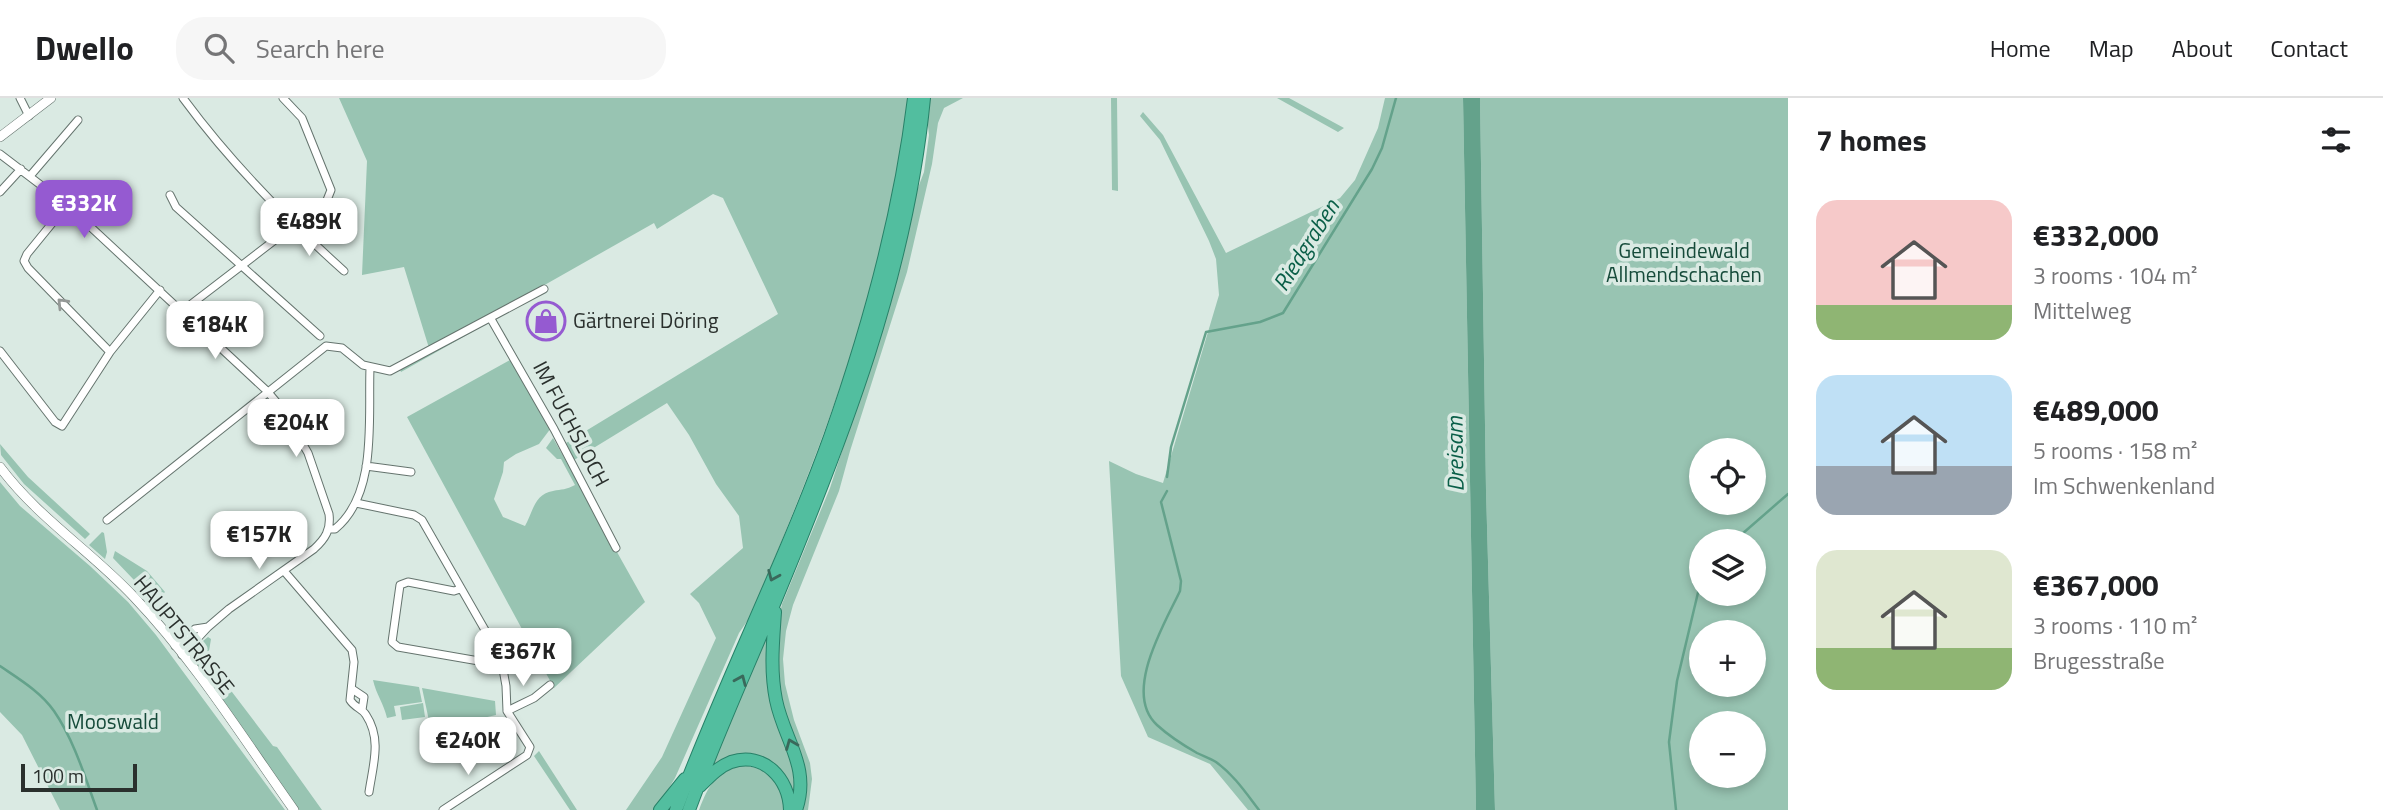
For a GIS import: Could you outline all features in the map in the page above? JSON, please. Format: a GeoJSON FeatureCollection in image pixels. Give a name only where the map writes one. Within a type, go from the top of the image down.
{"type":"FeatureCollection","features":[{"type":"Feature","properties":{"kind":"highway"},"geometry":{"type":"LineString","coordinates":[[676,810],[829,440],[859,352],[898,201],[914,98]]}},
{"type":"Feature","properties":{"kind":"highway"},"geometry":{"type":"LineString","coordinates":[[689,810],[833,458],[877,333],[904,228],[924,98]]}},
{"type":"Feature","properties":{"kind":"highway"},"geometry":{"type":"LineString","coordinates":[[775,601],[771,670],[781,719],[800,766],[801,791],[796,810]]}},
{"type":"Feature","properties":{"kind":"highway"},"geometry":{"type":"LineString","coordinates":[[697,789],[724,765],[751,760],[775,771],[787,790],[790,810]]}},
{"type":"Feature","properties":{"kind":"highway"},"geometry":{"type":"LineString","coordinates":[[660,810],[690,773]]}},
{"type":"Feature","properties":{"kind":"street"},"geometry":{"type":"LineString","coordinates":[[20,98],[29,116]]}},
{"type":"Feature","properties":{"kind":"street"},"geometry":{"type":"LineString","coordinates":[[0,137],[51,98]]}},
{"type":"Feature","properties":{"kind":"street"},"geometry":{"type":"LineString","coordinates":[[181,312],[327,200],[331,190],[302,118],[283,98]]}},
{"type":"Feature","properties":{"kind":"street"},"geometry":{"type":"LineString","coordinates":[[186,99],[244,173],[292,225],[344,271]]}},
{"type":"Feature","properties":{"kind":"street"},"geometry":{"type":"LineString","coordinates":[[30,176],[78,120]]}},
{"type":"Feature","properties":{"kind":"street"},"geometry":{"type":"LineString","coordinates":[[0,154],[67,205],[267,391],[283,410],[308,453],[328,514],[328,529],[321,542],[208,627],[182,655]]}},
{"type":"Feature","properties":{"kind":"street"},"geometry":{"type":"LineString","coordinates":[[0,192],[21,169]]}},
{"type":"Feature","properties":{"kind":"street"},"geometry":{"type":"LineString","coordinates":[[170,195],[176,207],[320,336]]}},
{"type":"Feature","properties":{"kind":"street"},"geometry":{"type":"LineString","coordinates":[[67,205],[24,261],[110,352]]}},
{"type":"Feature","properties":{"kind":"street"},"geometry":{"type":"LineString","coordinates":[[107,520],[326,346],[342,348],[370,368],[390,371],[544,289]]}},
{"type":"Feature","properties":{"kind":"street"},"geometry":{"type":"LineString","coordinates":[[0,351],[55,422],[62,426],[110,352],[160,290]]}},
{"type":"Feature","properties":{"kind":"street","name":"IM FUCHSLOCH"},"geometry":{"type":"LineString","coordinates":[[491,319],[555,429],[616,548]]}},
{"type":"Feature","properties":{"kind":"street"},"geometry":{"type":"LineString","coordinates":[[328,529],[335,529],[343,522],[356,503],[363,483],[370,368]]}},
{"type":"Feature","properties":{"kind":"street"},"geometry":{"type":"LineString","coordinates":[[366,466],[411,472]]}},
{"type":"Feature","properties":{"kind":"street","name":"HAUPTSTRASSE"},"geometry":{"type":"LineString","coordinates":[[0,467],[25,499],[139,602],[182,655],[294,810]]}},
{"type":"Feature","properties":{"kind":"street"},"geometry":{"type":"LineString","coordinates":[[356,503],[414,515],[422,520],[501,658],[507,711],[530,747],[527,755],[443,810]]}},
{"type":"Feature","properties":{"kind":"street"},"geometry":{"type":"LineString","coordinates":[[284,571],[352,650],[354,662],[350,701],[362,710],[373,726],[375,736],[376,751],[369,792]]}},
{"type":"Feature","properties":{"kind":"street"},"geometry":{"type":"LineString","coordinates":[[460,589],[454,591],[408,582],[400,585],[392,642],[398,648],[502,665]]}},
{"type":"Feature","properties":{"kind":"street"},"geometry":{"type":"LineString","coordinates":[[175,646],[195,629],[208,627]]}},
{"type":"Feature","properties":{"kind":"street"},"geometry":{"type":"LineString","coordinates":[[507,711],[534,698],[550,685]]}},
{"type":"Feature","properties":{"kind":"street"},"geometry":{"type":"LineString","coordinates":[[352,689],[364,697],[362,710]]}},
{"type":"Feature","properties":{"kind":"green space"},"geometry":{"type":"Polygon","coordinates":[[[339,98],[909,98],[885,230],[855,343],[836,398],[750,617],[739,633],[675,778],[656,810],[626,810],[662,757],[716,638],[699,603],[690,594],[743,548],[739,516],[716,484],[689,435],[667,403],[574,460],[566,443],[778,314],[723,198],[713,194],[657,229],[654,223],[488,317],[490,322],[401,372],[398,365],[429,348],[404,267],[362,275],[367,161],[339,98]]]}},
{"type":"Feature","properties":{"kind":"green space"},"geometry":{"type":"Polygon","coordinates":[[[930,98],[963,98],[944,108],[938,123],[932,164],[907,272],[839,491],[793,605],[786,631],[783,659],[785,684],[794,720],[810,763],[812,779],[808,810],[799,810],[802,799],[779,702],[778,621],[782,604],[830,488],[892,297],[916,193],[924,172],[930,98]]]}},
{"type":"Feature","properties":{"kind":"green space"},"geometry":{"type":"Polygon","coordinates":[[[1111,98],[1117,98],[1118,191],[1112,190],[1111,98]]]}},
{"type":"Feature","properties":{"kind":"green space"},"geometry":{"type":"Polygon","coordinates":[[[1277,98],[1289,98],[1344,128],[1338,132],[1277,98]]]}},
{"type":"Feature","properties":{"kind":"green space"},"geometry":{"type":"Polygon","coordinates":[[[1385,98],[1463,98],[1476,810],[1248,810],[1210,764],[1148,737],[1121,676],[1109,461],[1163,483],[1219,295],[1216,259],[1209,241],[1160,140],[1140,116],[1143,112],[1163,135],[1226,253],[1340,198],[1355,180],[1378,128],[1385,98]]]}},
{"type":"Feature","properties":{"kind":"green space","name":"Gemeindewald Allmendschachen"},"geometry":{"type":"Polygon","coordinates":[[[1480,98],[1788,98],[1788,810],[1495,810],[1486,490],[1480,98]]]}},
{"type":"Feature","properties":{"kind":"green space"},"geometry":{"type":"Polygon","coordinates":[[[512,359],[551,428],[539,444],[504,462],[494,499],[503,517],[525,526],[535,504],[542,496],[575,485],[561,459],[557,459],[546,448],[553,438],[645,602],[554,688],[407,417],[512,359]]]}},
{"type":"Feature","properties":{"kind":"green space"},"geometry":{"type":"Polygon","coordinates":[[[0,444],[28,477],[90,534],[85,539],[24,484],[1,455],[0,444]]]}},
{"type":"Feature","properties":{"kind":"green space","name":"Mooswald"},"geometry":{"type":"Polygon","coordinates":[[[0,482],[20,506],[128,602],[156,635],[285,810],[60,810],[22,735],[0,712],[0,482]]]}},
{"type":"Feature","properties":{"kind":"green space"},"geometry":{"type":"Polygon","coordinates":[[[102,532],[107,552],[105,559],[89,545],[102,532]]]}},
{"type":"Feature","properties":{"kind":"green space"},"geometry":{"type":"Polygon","coordinates":[[[115,551],[147,571],[165,592],[155,602],[113,558],[115,551]]]}},
{"type":"Feature","properties":{"kind":"green space"},"geometry":{"type":"Polygon","coordinates":[[[770,628],[768,650],[797,774],[795,803],[791,792],[754,759],[707,776],[770,628]]]}},
{"type":"Feature","properties":{"kind":"green space"},"geometry":{"type":"Polygon","coordinates":[[[208,637],[211,639],[209,651],[213,667],[273,746],[277,747],[322,810],[299,810],[195,663],[194,651],[208,637]]]}},
{"type":"Feature","properties":{"kind":"green space"},"geometry":{"type":"Polygon","coordinates":[[[373,680],[419,687],[422,702],[394,706],[396,716],[387,718],[373,680]]]}},
{"type":"Feature","properties":{"kind":"green space"},"geometry":{"type":"Polygon","coordinates":[[[422,688],[495,701],[496,715],[431,730],[422,688]]]}},
{"type":"Feature","properties":{"kind":"green space"},"geometry":{"type":"Polygon","coordinates":[[[423,703],[425,717],[402,720],[400,707],[423,703]]]}},
{"type":"Feature","properties":{"kind":"green space"},"geometry":{"type":"Polygon","coordinates":[[[539,751],[577,810],[570,810],[534,756],[539,751]]]}},
{"type":"Feature","properties":{"kind":"green space"},"geometry":{"type":"Polygon","coordinates":[[[742,765],[762,770],[773,778],[786,810],[699,810],[714,781],[725,772],[742,765]]]}},
{"type":"Feature","properties":{"kind":"shaded area","name":"Dreisam"},"geometry":{"type":"Polygon","coordinates":[[[1463,98],[1480,98],[1486,490],[1495,810],[1476,810],[1463,98]]]}},
{"type":"Feature","properties":{"kind":"waterway","name":"Riedgraben"},"geometry":{"type":"LineString","coordinates":[[1167,477],[1171,447],[1206,332],[1260,322],[1283,313],[1372,169],[1382,148],[1396,98]]}},
{"type":"Feature","properties":{"kind":"waterway","name":"Riedgraben"},"geometry":{"type":"LineString","coordinates":[[1167,491],[1161,502],[1181,581],[1180,591],[1157,639],[1145,677],[1147,711],[1157,725],[1171,737],[1222,767],[1259,810]]}},
{"type":"Feature","properties":{"kind":"waterway"},"geometry":{"type":"LineString","coordinates":[[1748,529],[1788,494]]}},
{"type":"Feature","properties":{"kind":"waterway"},"geometry":{"type":"LineString","coordinates":[[1676,810],[1669,742],[1677,681],[1695,606]]}},
{"type":"Feature","properties":{"kind":"waterway"},"geometry":{"type":"LineString","coordinates":[[0,666],[36,692],[54,711],[73,746],[97,810]]}},
{"type":"Feature","properties":{"kind":"place","name":"Gärtnerei Döring"},"geometry":{"type":"Point","coordinates":[546,321]}}]}
